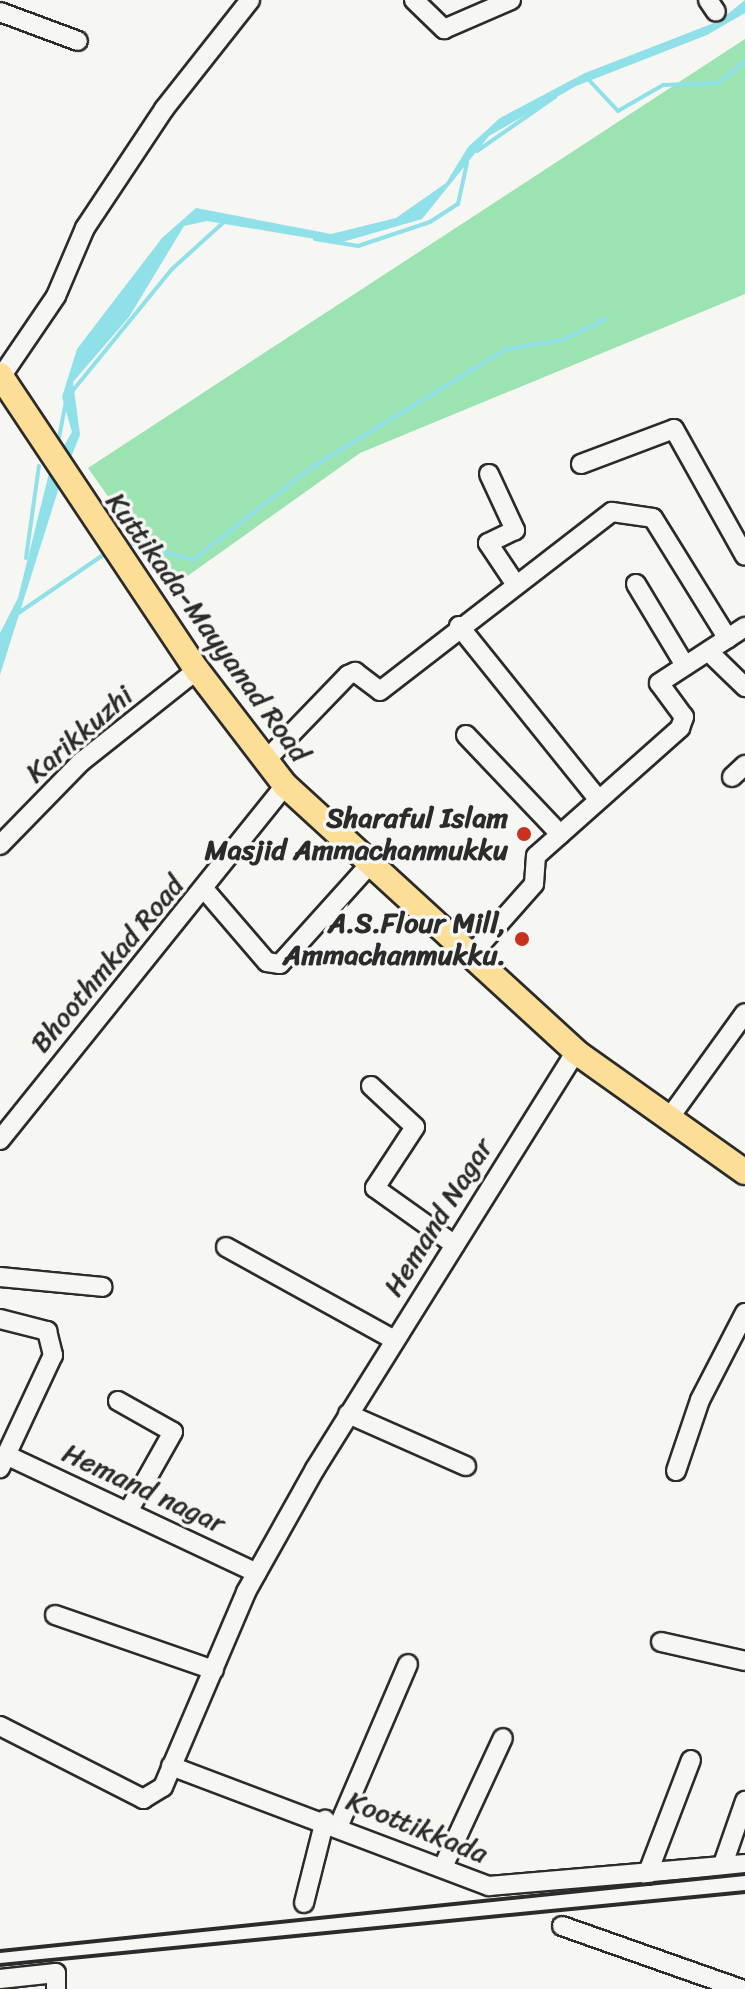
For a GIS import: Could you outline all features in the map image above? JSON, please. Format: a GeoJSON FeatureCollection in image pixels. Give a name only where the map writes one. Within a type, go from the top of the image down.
{"type":"FeatureCollection","features":[{"type":"Feature","properties":{"kind":"main road","name":"Kuttikada-Mayyanad Road"},"geometry":{"type":"LineString","coordinates":[[1,376],[68,483],[197,670],[285,785],[473,953],[576,1052],[745,1172]]}},
{"type":"Feature","properties":{"kind":"street"},"geometry":{"type":"LineString","coordinates":[[1,376],[56,296],[85,228],[164,109],[250,0]]}},
{"type":"Feature","properties":{"kind":"street"},"geometry":{"type":"LineString","coordinates":[[414,0],[444,29],[511,0]]}},
{"type":"Feature","properties":{"kind":"street"},"geometry":{"type":"LineString","coordinates":[[0,12],[78,41]]}},
{"type":"Feature","properties":{"kind":"street"},"geometry":{"type":"LineString","coordinates":[[581,464],[674,429],[745,556]]}},
{"type":"Feature","properties":{"kind":"street"},"geometry":{"type":"LineString","coordinates":[[489,474],[515,530],[488,543],[514,582]]}},
{"type":"Feature","properties":{"kind":"street"},"geometry":{"type":"LineString","coordinates":[[266,760],[348,675],[360,674],[380,691],[600,516],[637,510],[659,525],[728,639]]}},
{"type":"Feature","properties":{"kind":"street"},"geometry":{"type":"LineString","coordinates":[[636,584],[684,664]]}},
{"type":"Feature","properties":{"kind":"street"},"geometry":{"type":"LineString","coordinates":[[459,626],[599,800]]}},
{"type":"Feature","properties":{"kind":"street"},"geometry":{"type":"LineString","coordinates":[[473,953],[534,884],[536,856],[680,728],[684,717],[659,683],[684,664],[710,653],[745,627]]}},
{"type":"Feature","properties":{"kind":"street"},"geometry":{"type":"LineString","coordinates":[[710,653],[745,687]]}},
{"type":"Feature","properties":{"kind":"street","name":"Karikkuzhi"},"geometry":{"type":"LineString","coordinates":[[0,845],[81,762],[197,670]]}},
{"type":"Feature","properties":{"kind":"street"},"geometry":{"type":"LineString","coordinates":[[466,735],[560,834]]}},
{"type":"Feature","properties":{"kind":"street","name":"Bhoothmkad Road"},"geometry":{"type":"LineString","coordinates":[[0,1140],[205,890],[285,785]]}},
{"type":"Feature","properties":{"kind":"street"},"geometry":{"type":"LineString","coordinates":[[205,890],[267,962],[280,964],[371,863]]}},
{"type":"Feature","properties":{"kind":"street"},"geometry":{"type":"LineString","coordinates":[[670,1117],[745,1013]]}},
{"type":"Feature","properties":{"kind":"street","name":"Hemand Nagar"},"geometry":{"type":"LineString","coordinates":[[0,1726],[143,1799],[163,1787],[257,1573],[393,1339],[576,1052]]}},
{"type":"Feature","properties":{"kind":"street"},"geometry":{"type":"LineString","coordinates":[[371,1086],[415,1127],[375,1188],[455,1245]]}},
{"type":"Feature","properties":{"kind":"street"},"geometry":{"type":"LineString","coordinates":[[226,1247],[393,1339]]}},
{"type":"Feature","properties":{"kind":"street"},"geometry":{"type":"LineString","coordinates":[[0,1277],[103,1287]]}},
{"type":"Feature","properties":{"kind":"street"},"geometry":{"type":"LineString","coordinates":[[676,1471],[700,1400],[745,1313]]}},
{"type":"Feature","properties":{"kind":"street"},"geometry":{"type":"LineString","coordinates":[[0,1319],[40,1327],[52,1340],[53,1355],[3,1461]]}},
{"type":"Feature","properties":{"kind":"street","name":"Hemand Nagar"},"geometry":{"type":"LineString","coordinates":[[118,1401],[173,1432],[128,1512]]}},
{"type":"Feature","properties":{"kind":"street"},"geometry":{"type":"LineString","coordinates":[[348,1414],[466,1466]]}},
{"type":"Feature","properties":{"kind":"street","name":"Hemand nagar"},"geometry":{"type":"LineString","coordinates":[[3,1461],[128,1512],[257,1573]]}},
{"type":"Feature","properties":{"kind":"street"},"geometry":{"type":"LineString","coordinates":[[55,1615],[214,1670]]}},
{"type":"Feature","properties":{"kind":"street"},"geometry":{"type":"LineString","coordinates":[[661,1642],[745,1661]]}},
{"type":"Feature","properties":{"kind":"street"},"geometry":{"type":"LineString","coordinates":[[304,1903],[332,1823],[408,1664]]}},
{"type":"Feature","properties":{"kind":"street"},"geometry":{"type":"LineString","coordinates":[[443,1867],[503,1738]]}},
{"type":"Feature","properties":{"kind":"street"},"geometry":{"type":"LineString","coordinates":[[647,1875],[691,1760]]}},
{"type":"Feature","properties":{"kind":"street","name":"Koottikkada"},"geometry":{"type":"LineString","coordinates":[[171,1766],[332,1823],[495,1887],[745,1864]]}},
{"type":"Feature","properties":{"kind":"street"},"geometry":{"type":"LineString","coordinates":[[722,1867],[745,1801]]}},
{"type":"Feature","properties":{"kind":"street"},"geometry":{"type":"LineString","coordinates":[[562,1926],[741,1989]]}},
{"type":"Feature","properties":{"kind":"street"},"geometry":{"type":"LineString","coordinates":[[0,1979],[56,1973],[56,1989]]}},
{"type":"Feature","properties":{"kind":"green space"},"geometry":{"type":"Polygon","coordinates":[[[745,39],[745,294],[360,453],[172,587],[88,468],[745,39]]]}},
{"type":"Feature","properties":{"kind":"water"},"geometry":{"type":"Polygon","coordinates":[[[745,0],[745,13],[707,35],[576,86],[489,136],[422,219],[339,243],[207,221],[184,226],[129,317],[73,382],[80,435],[67,467],[58,456],[72,432],[62,397],[77,349],[162,238],[196,208],[331,234],[396,218],[446,183],[468,147],[500,118],[585,73],[719,21],[745,0]]]}},
{"type":"Feature","properties":{"kind":"water"},"geometry":{"type":"Polygon","coordinates":[[[51,465],[61,481],[0,675],[0,633],[18,598],[51,465]]]}},
{"type":"Feature","properties":{"kind":"waterway"},"geometry":{"type":"LineString","coordinates":[[588,79],[618,111],[663,85],[718,83],[745,61]]}},
{"type":"Feature","properties":{"kind":"waterway"},"geometry":{"type":"LineString","coordinates":[[477,151],[555,97]]}},
{"type":"Feature","properties":{"kind":"waterway"},"geometry":{"type":"LineString","coordinates":[[315,239],[358,246],[430,222],[458,204],[467,163]]}},
{"type":"Feature","properties":{"kind":"waterway"},"geometry":{"type":"LineString","coordinates":[[70,394],[172,269],[224,222]]}},
{"type":"Feature","properties":{"kind":"waterway"},"geometry":{"type":"LineString","coordinates":[[123,541],[193,560],[309,469],[506,349],[562,340],[606,319]]}},
{"type":"Feature","properties":{"kind":"waterway"},"geometry":{"type":"LineString","coordinates":[[58,443],[66,401]]}},
{"type":"Feature","properties":{"kind":"waterway"},"geometry":{"type":"LineString","coordinates":[[26,558],[39,466]]}},
{"type":"Feature","properties":{"kind":"waterway"},"geometry":{"type":"LineString","coordinates":[[14,616],[103,555]]}},
{"type":"Feature","properties":{"kind":"railway"},"geometry":{"type":"LineString","coordinates":[[0,1951],[745,1874]]}},
{"type":"Feature","properties":{"kind":"railway"},"geometry":{"type":"LineString","coordinates":[[0,1965],[745,1892]]}},
{"type":"Feature","properties":{"kind":"place","name":"Sharaful Islam Masjid Ammachanmukku"},"geometry":{"type":"Point","coordinates":[524,834]}},
{"type":"Feature","properties":{"kind":"place","name":"A.S.Flour Mill, Ammachanmukku."},"geometry":{"type":"Point","coordinates":[522,939]}}]}
